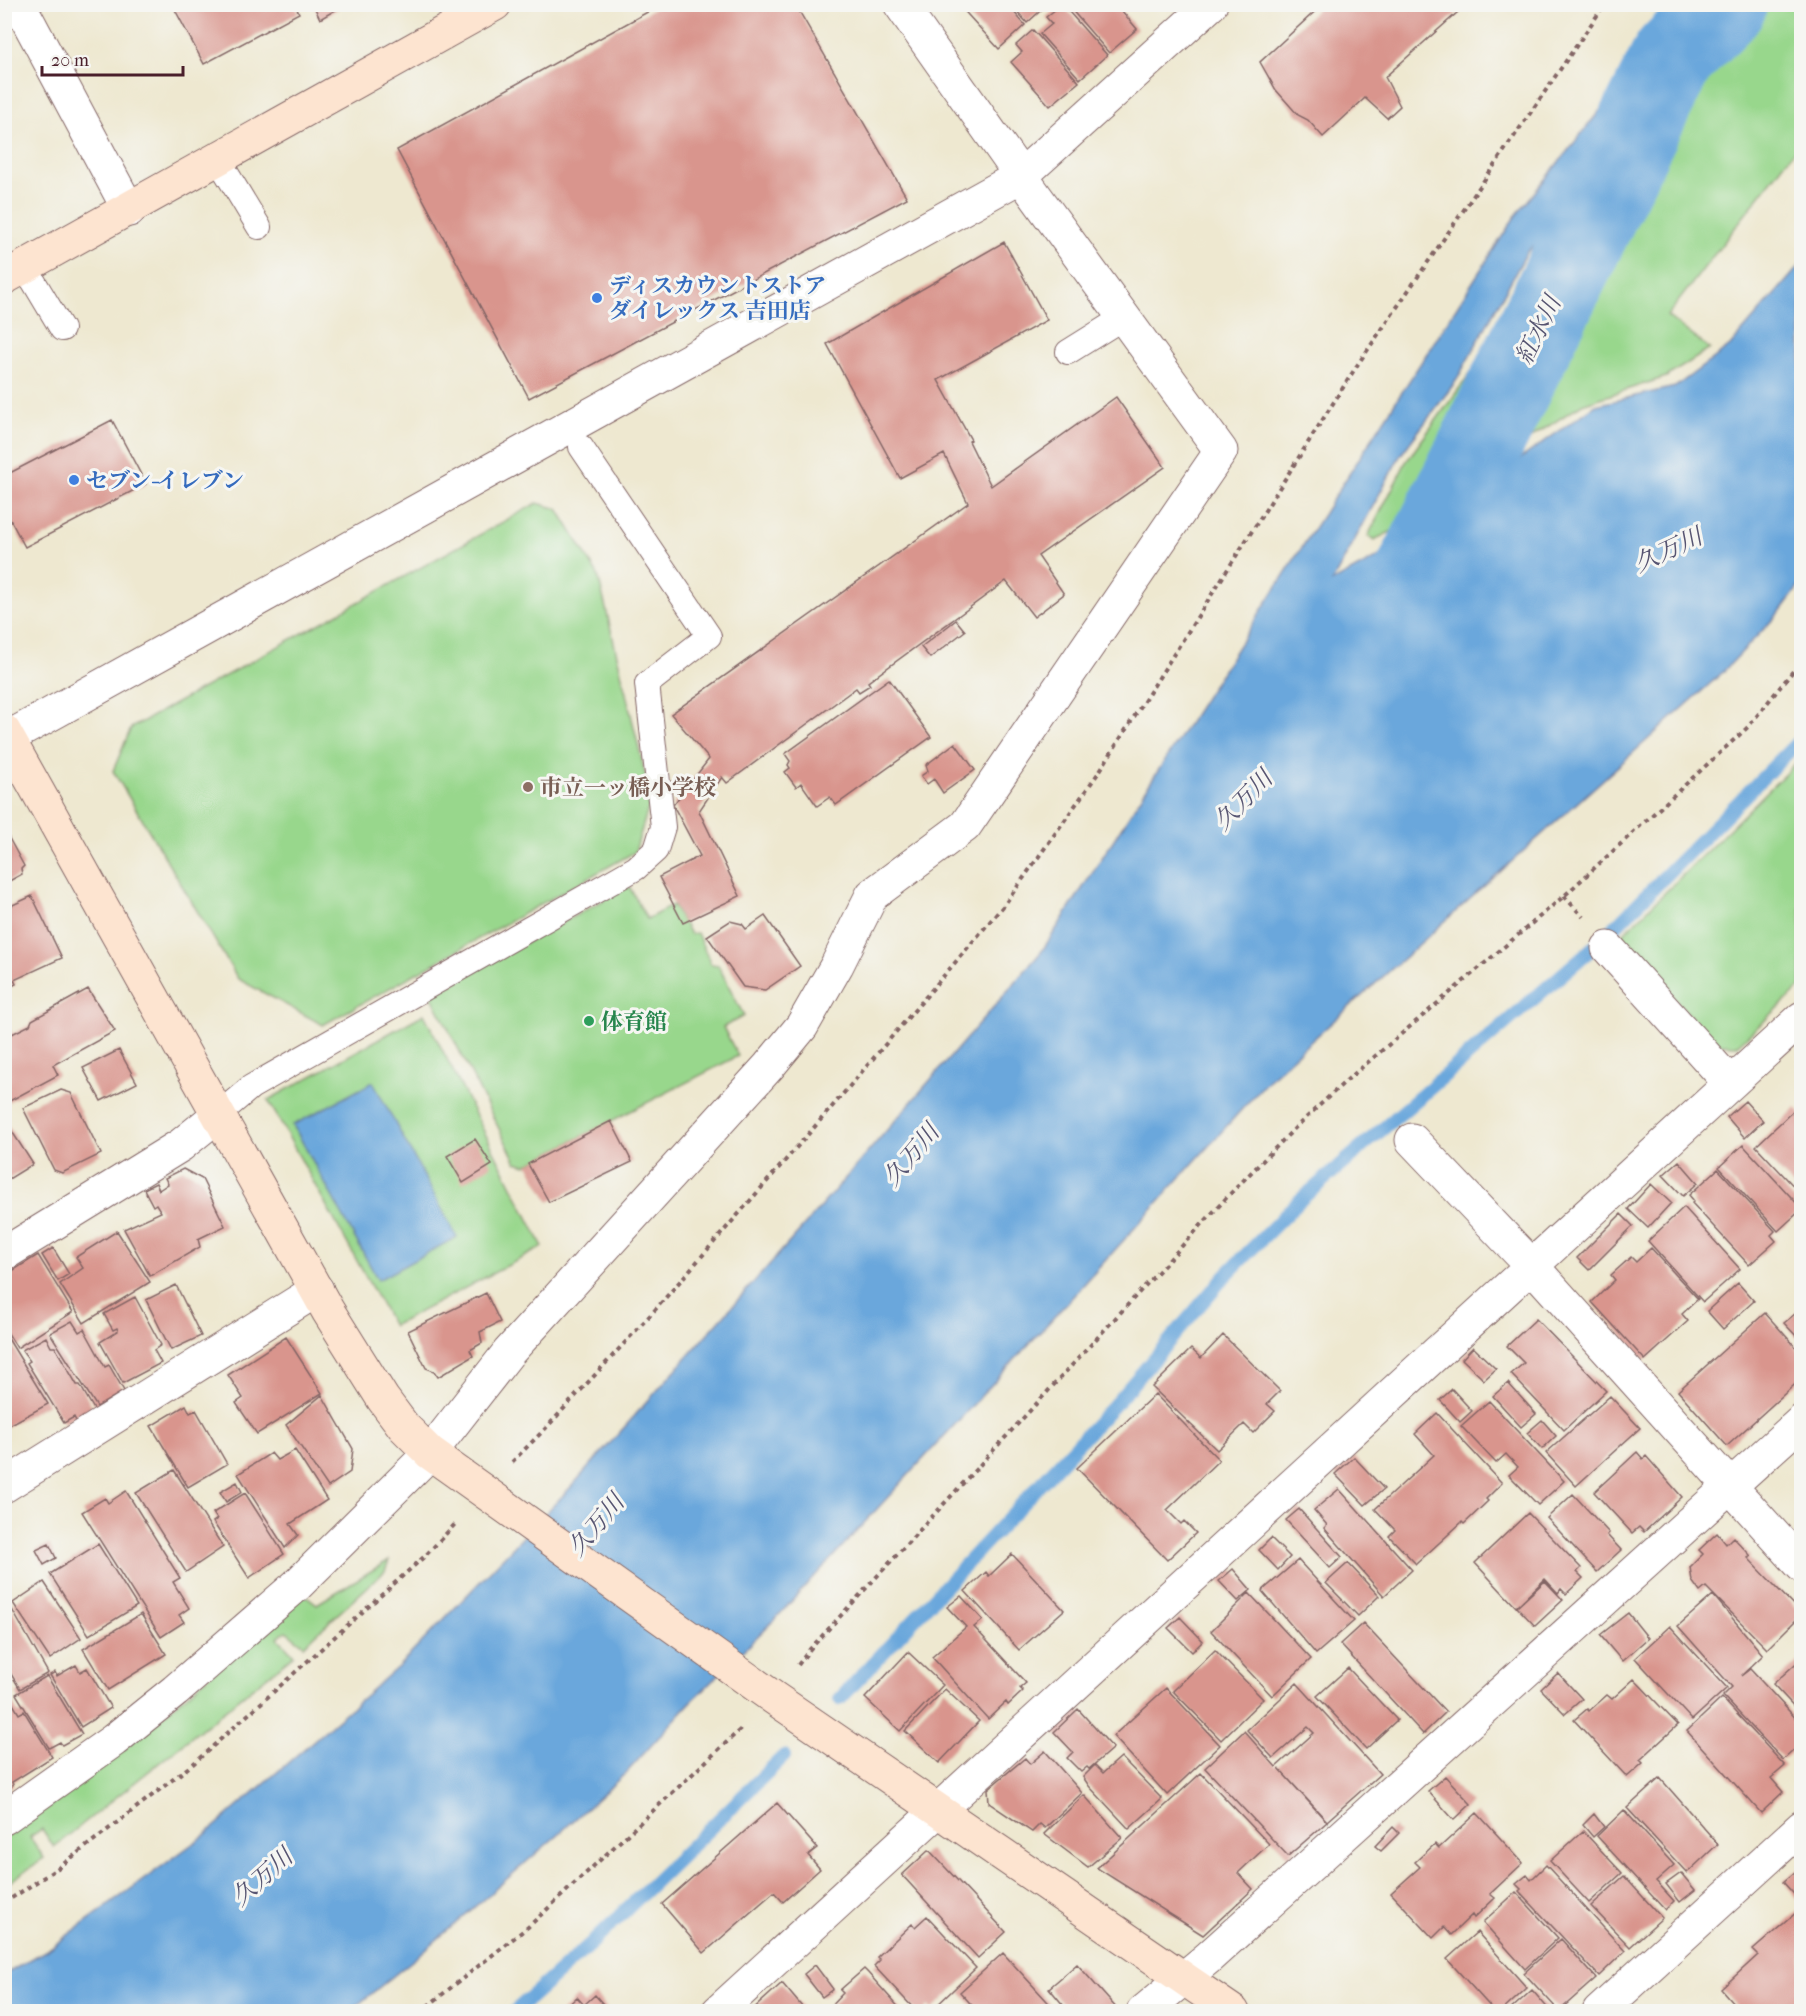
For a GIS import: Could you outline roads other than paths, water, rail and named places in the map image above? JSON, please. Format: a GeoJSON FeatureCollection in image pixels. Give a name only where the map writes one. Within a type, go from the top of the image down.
{"type":"FeatureCollection","features":[{"type":"Feature","properties":{"kind":"street"},"geometry":{"type":"LineString","coordinates":[[19,4],[129,210]]}},
{"type":"Feature","properties":{"kind":"street"},"geometry":{"type":"LineString","coordinates":[[15,272],[495,4]]}},
{"type":"Feature","properties":{"kind":"street"},"geometry":{"type":"LineString","coordinates":[[4,1818],[114,1740],[175,1691],[297,1585],[430,1453],[509,1352],[761,1075],[802,1026],[837,965],[872,895],[965,826],[1221,452],[1020,176],[900,4]]}},
{"type":"Feature","properties":{"kind":"street"},"geometry":{"type":"LineString","coordinates":[[1211,4],[1020,176],[6,736],[317,1290],[383,1399],[404,1427],[430,1453],[763,1691],[1233,2012]]}},
{"type":"Feature","properties":{"kind":"street"},"geometry":{"type":"LineString","coordinates":[[1598,935],[1730,1083]]}},
{"type":"Feature","properties":{"kind":"street"},"geometry":{"type":"LineString","coordinates":[[718,2012],[1802,1018]]}},
{"type":"Feature","properties":{"kind":"street"},"geometry":{"type":"LineString","coordinates":[[4,1254],[181,1145],[218,1115]]}},
{"type":"Feature","properties":{"kind":"street"},"geometry":{"type":"LineString","coordinates":[[1412,1140],[1531,1265],[1802,1566]]}},
{"type":"Feature","properties":{"kind":"street"},"geometry":{"type":"LineString","coordinates":[[4,1486],[317,1290]]}},
{"type":"Feature","properties":{"kind":"street"},"geometry":{"type":"LineString","coordinates":[[1143,2012],[1208,1958],[1802,1421]]}},
{"type":"Feature","properties":{"kind":"street"},"geometry":{"type":"LineString","coordinates":[[1599,2012],[1802,1827]]}},
{"type":"Feature","properties":{"kind":"lane"},"geometry":{"type":"LineString","coordinates":[[218,159],[259,227]]}},
{"type":"Feature","properties":{"kind":"lane"},"geometry":{"type":"LineString","coordinates":[[15,272],[62,329]]}},
{"type":"Feature","properties":{"kind":"lane"},"geometry":{"type":"LineString","coordinates":[[1068,352],[1124,317]]}},
{"type":"Feature","properties":{"kind":"lane"},"geometry":{"type":"LineString","coordinates":[[218,1115],[251,1088],[636,868],[656,850],[663,827],[647,684],[709,636],[581,447]]}},
{"type":"Feature","properties":{"kind":"water","name":"久万川"},"geometry":{"type":"Polygon","coordinates":[[[1688,5],[1757,5],[1626,149],[1527,252],[1456,381],[1400,456],[1332,582],[1396,547],[1596,405],[1675,387],[1730,346],[1801,264],[1801,584],[1779,613],[1722,673],[1270,1078],[842,1547],[779,1615],[689,1704],[628,1771],[418,1956],[350,2011],[5,2011],[4,1975],[50,1948],[206,1834],[398,1667],[571,1487],[810,1219],[1042,951],[1514,218],[1662,33],[1688,5]]]}},
{"type":"Feature","properties":{"kind":"water"},"geometry":{"type":"Polygon","coordinates":[[[373,1082],[457,1237],[378,1280],[293,1125],[373,1082]]]}},
{"type":"Feature","properties":{"kind":"waterway","name":"紅水川"},"geometry":{"type":"LineString","coordinates":[[1397,614],[1673,57],[1725,4]]}},
{"type":"Feature","properties":{"kind":"waterway"},"geometry":{"type":"LineString","coordinates":[[840,1699],[1116,1403],[1225,1276],[1298,1202],[1602,940],[1802,738]]}},
{"type":"Feature","properties":{"kind":"waterway"},"geometry":{"type":"LineString","coordinates":[[514,2012],[595,1940],[784,1756]]}},
{"type":"Feature","properties":{"kind":"place","name":"ディスカウントストア ダイレックス 吉田店"},"geometry":{"type":"Point","coordinates":[597,298]}},
{"type":"Feature","properties":{"kind":"place","name":"セブン-イレブン"},"geometry":{"type":"Point","coordinates":[74,480]}},
{"type":"Feature","properties":{"kind":"place","name":"市立一ッ橋小学校"},"geometry":{"type":"Point","coordinates":[528,787]}},
{"type":"Feature","properties":{"kind":"place","name":"体育館"},"geometry":{"type":"Point","coordinates":[589,1021]}}]}
